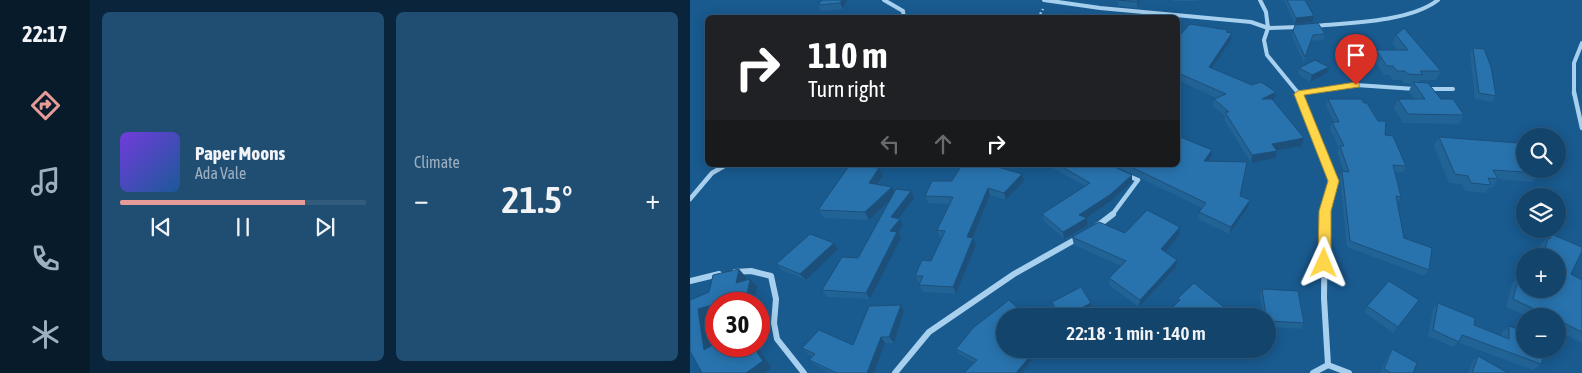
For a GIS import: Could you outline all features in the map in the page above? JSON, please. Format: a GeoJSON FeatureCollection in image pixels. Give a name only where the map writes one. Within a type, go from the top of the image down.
{"type":"FeatureCollection","features":[{"type":"Feature","properties":{"kind":"street"},"geometry":{"type":"LineString","coordinates":[[884,0],[903,11],[904,15]]}},
{"type":"Feature","properties":{"kind":"street"},"geometry":{"type":"LineString","coordinates":[[1044,0],[1100,8],[1176,15]]}},
{"type":"Feature","properties":{"kind":"street"},"geometry":{"type":"LineString","coordinates":[[1260,0],[1266,12],[1268,28],[1264,40],[1267,54],[1298,94],[1334,181],[1325,211],[1324,298],[1328,364]]}},
{"type":"Feature","properties":{"kind":"street"},"geometry":{"type":"LineString","coordinates":[[1180,15],[1251,22],[1268,28],[1294,28],[1397,15],[1432,7],[1438,0]]}},
{"type":"Feature","properties":{"kind":"street"},"geometry":{"type":"LineString","coordinates":[[1582,43],[1574,64],[1573,86],[1576,110],[1582,128]]}},
{"type":"Feature","properties":{"kind":"street"},"geometry":{"type":"LineString","coordinates":[[1298,94],[1356,85],[1410,89],[1453,89]]}},
{"type":"Feature","properties":{"kind":"street"},"geometry":{"type":"LineString","coordinates":[[690,198],[712,174],[723,167]]}},
{"type":"Feature","properties":{"kind":"street"},"geometry":{"type":"LineString","coordinates":[[896,373],[930,332],[1014,274],[1110,218],[1138,180],[1116,171]]}},
{"type":"Feature","properties":{"kind":"street"},"geometry":{"type":"LineString","coordinates":[[690,281],[752,271],[771,276],[776,299],[774,323],[777,339],[804,373]]}},
{"type":"Feature","properties":{"kind":"street"},"geometry":{"type":"LineString","coordinates":[[1313,373],[1328,364]]}},
{"type":"Feature","properties":{"kind":"street"},"geometry":{"type":"LineString","coordinates":[[1328,364],[1349,373]]}},
{"type":"Feature","properties":{"kind":"building"},"geometry":{"type":"Polygon","coordinates":[[[822,0],[842,0],[840,3],[818,5],[822,0]]]}},
{"type":"Feature","properties":{"kind":"building"},"geometry":{"type":"Polygon","coordinates":[[[1118,0],[1138,0],[1137,2],[1118,0]]]}},
{"type":"Feature","properties":{"kind":"building"},"geometry":{"type":"Polygon","coordinates":[[[1287,0],[1305,0],[1314,16],[1296,18],[1287,0]]]}},
{"type":"Feature","properties":{"kind":"building"},"geometry":{"type":"Polygon","coordinates":[[[1066,13],[1081,15],[1064,15],[1066,13]]]}},
{"type":"Feature","properties":{"kind":"building"},"geometry":{"type":"Polygon","coordinates":[[[1318,23],[1325,34],[1313,35],[1305,57],[1293,31],[1295,25],[1318,23]]]}},
{"type":"Feature","properties":{"kind":"building"},"geometry":{"type":"Polygon","coordinates":[[[1190,24],[1228,30],[1226,32],[1232,33],[1209,67],[1252,85],[1261,82],[1276,92],[1262,99],[1272,99],[1304,138],[1272,144],[1277,151],[1252,155],[1225,112],[1229,112],[1214,99],[1226,94],[1180,74],[1180,35],[1190,24]]]}},
{"type":"Feature","properties":{"kind":"building"},"geometry":{"type":"Polygon","coordinates":[[[1404,28],[1441,71],[1420,71],[1423,75],[1408,74],[1405,71],[1397,71],[1393,66],[1387,66],[1376,50],[1408,50],[1396,35],[1404,28]]]}},
{"type":"Feature","properties":{"kind":"building"},"geometry":{"type":"Polygon","coordinates":[[[1473,48],[1484,49],[1491,67],[1496,96],[1479,93],[1473,48]]]}},
{"type":"Feature","properties":{"kind":"building"},"geometry":{"type":"Polygon","coordinates":[[[1315,60],[1329,67],[1312,75],[1299,68],[1315,60]]]}},
{"type":"Feature","properties":{"kind":"building"},"geometry":{"type":"Polygon","coordinates":[[[1413,82],[1428,83],[1441,99],[1453,99],[1464,115],[1408,114],[1398,99],[1425,99],[1413,82]]]}},
{"type":"Feature","properties":{"kind":"building"},"geometry":{"type":"Polygon","coordinates":[[[1328,99],[1361,99],[1364,103],[1367,103],[1378,121],[1386,121],[1385,135],[1393,136],[1406,166],[1393,165],[1401,197],[1396,196],[1404,238],[1432,248],[1429,270],[1350,241],[1342,171],[1349,172],[1340,146],[1344,146],[1332,122],[1339,122],[1328,99]]]}},
{"type":"Feature","properties":{"kind":"building"},"geometry":{"type":"Polygon","coordinates":[[[1180,137],[1212,150],[1204,161],[1247,162],[1240,196],[1250,200],[1231,227],[1199,212],[1206,203],[1131,167],[1180,167],[1180,137]]]}},
{"type":"Feature","properties":{"kind":"building"},"geometry":{"type":"Polygon","coordinates":[[[1439,137],[1516,143],[1516,172],[1493,170],[1498,179],[1488,178],[1491,185],[1471,183],[1468,176],[1455,174],[1439,137]]]}},
{"type":"Feature","properties":{"kind":"building"},"geometry":{"type":"Polygon","coordinates":[[[848,167],[879,168],[869,183],[892,187],[865,212],[818,210],[848,167]]]}},
{"type":"Feature","properties":{"kind":"building"},"geometry":{"type":"Polygon","coordinates":[[[961,167],[998,167],[1022,174],[1004,193],[988,188],[967,237],[973,238],[953,287],[919,285],[923,276],[915,276],[922,260],[931,261],[945,231],[937,230],[953,197],[925,196],[932,181],[952,181],[961,167]]]}},
{"type":"Feature","properties":{"kind":"building"},"geometry":{"type":"Polygon","coordinates":[[[1062,167],[1114,167],[1132,175],[1111,194],[1079,215],[1087,218],[1063,232],[1042,214],[1090,183],[1062,167]]]}},
{"type":"Feature","properties":{"kind":"building"},"geometry":{"type":"Polygon","coordinates":[[[896,189],[911,191],[891,217],[900,219],[890,231],[897,232],[866,293],[822,290],[842,257],[858,258],[896,189]]]}},
{"type":"Feature","properties":{"kind":"building"},"geometry":{"type":"Polygon","coordinates":[[[1147,210],[1180,227],[1161,249],[1177,260],[1140,300],[1109,278],[1126,261],[1072,237],[1099,222],[1125,233],[1147,210]]]}},
{"type":"Feature","properties":{"kind":"building"},"geometry":{"type":"Polygon","coordinates":[[[810,234],[834,243],[800,274],[776,264],[810,234]]]}},
{"type":"Feature","properties":{"kind":"building"},"geometry":{"type":"Polygon","coordinates":[[[1548,238],[1561,238],[1582,247],[1582,251],[1571,274],[1582,280],[1582,332],[1566,324],[1566,308],[1532,308],[1513,299],[1516,288],[1516,298],[1566,298],[1566,248],[1545,248],[1548,238]]]}},
{"type":"Feature","properties":{"kind":"building"},"geometry":{"type":"Polygon","coordinates":[[[739,269],[736,283],[750,279],[748,292],[709,292],[713,275],[739,269]]]}},
{"type":"Feature","properties":{"kind":"building"},"geometry":{"type":"Polygon","coordinates":[[[1389,281],[1419,300],[1398,327],[1367,306],[1389,281]]]}},
{"type":"Feature","properties":{"kind":"building"},"geometry":{"type":"Polygon","coordinates":[[[1194,283],[1225,308],[1172,308],[1180,300],[1178,298],[1194,283]]]}},
{"type":"Feature","properties":{"kind":"building"},"geometry":{"type":"Polygon","coordinates":[[[1081,287],[1091,303],[1081,308],[1055,308],[1052,302],[1081,287]]]}},
{"type":"Feature","properties":{"kind":"building"},"geometry":{"type":"Polygon","coordinates":[[[1262,289],[1298,291],[1304,323],[1276,321],[1276,308],[1265,308],[1262,289]]]}},
{"type":"Feature","properties":{"kind":"building"},"geometry":{"type":"Polygon","coordinates":[[[705,294],[705,307],[698,309],[705,357],[760,357],[763,361],[746,373],[702,373],[690,351],[690,300],[705,294]]]}},
{"type":"Feature","properties":{"kind":"building"},"geometry":{"type":"Polygon","coordinates":[[[1009,300],[1018,308],[999,308],[1009,300]]]}},
{"type":"Feature","properties":{"kind":"building"},"geometry":{"type":"Polygon","coordinates":[[[1438,303],[1475,318],[1474,325],[1509,339],[1509,326],[1516,329],[1516,355],[1462,335],[1459,342],[1433,330],[1438,303]]]}},
{"type":"Feature","properties":{"kind":"building"},"geometry":{"type":"Polygon","coordinates":[[[901,305],[889,337],[881,337],[867,373],[837,373],[809,360],[815,354],[802,348],[819,330],[853,345],[869,306],[901,305]]]}},
{"type":"Feature","properties":{"kind":"building"},"geometry":{"type":"Polygon","coordinates":[[[996,310],[996,358],[1028,358],[1016,373],[964,373],[977,360],[956,349],[973,328],[996,310]]]}},
{"type":"Feature","properties":{"kind":"building"},"geometry":{"type":"Polygon","coordinates":[[[1392,349],[1417,363],[1413,373],[1391,373],[1384,369],[1392,349]]]}},
{"type":"Feature","properties":{"kind":"building"},"geometry":{"type":"Polygon","coordinates":[[[1478,356],[1508,373],[1472,373],[1478,356]]]}},
{"type":"Feature","properties":{"kind":"building"},"geometry":{"type":"Polygon","coordinates":[[[1525,358],[1543,358],[1541,364],[1525,358]]]}},
{"type":"Feature","properties":{"kind":"route"},"geometry":{"type":"LineString","coordinates":[[1324,263],[1325,211],[1334,181],[1298,94],[1356,85]]}}]}
